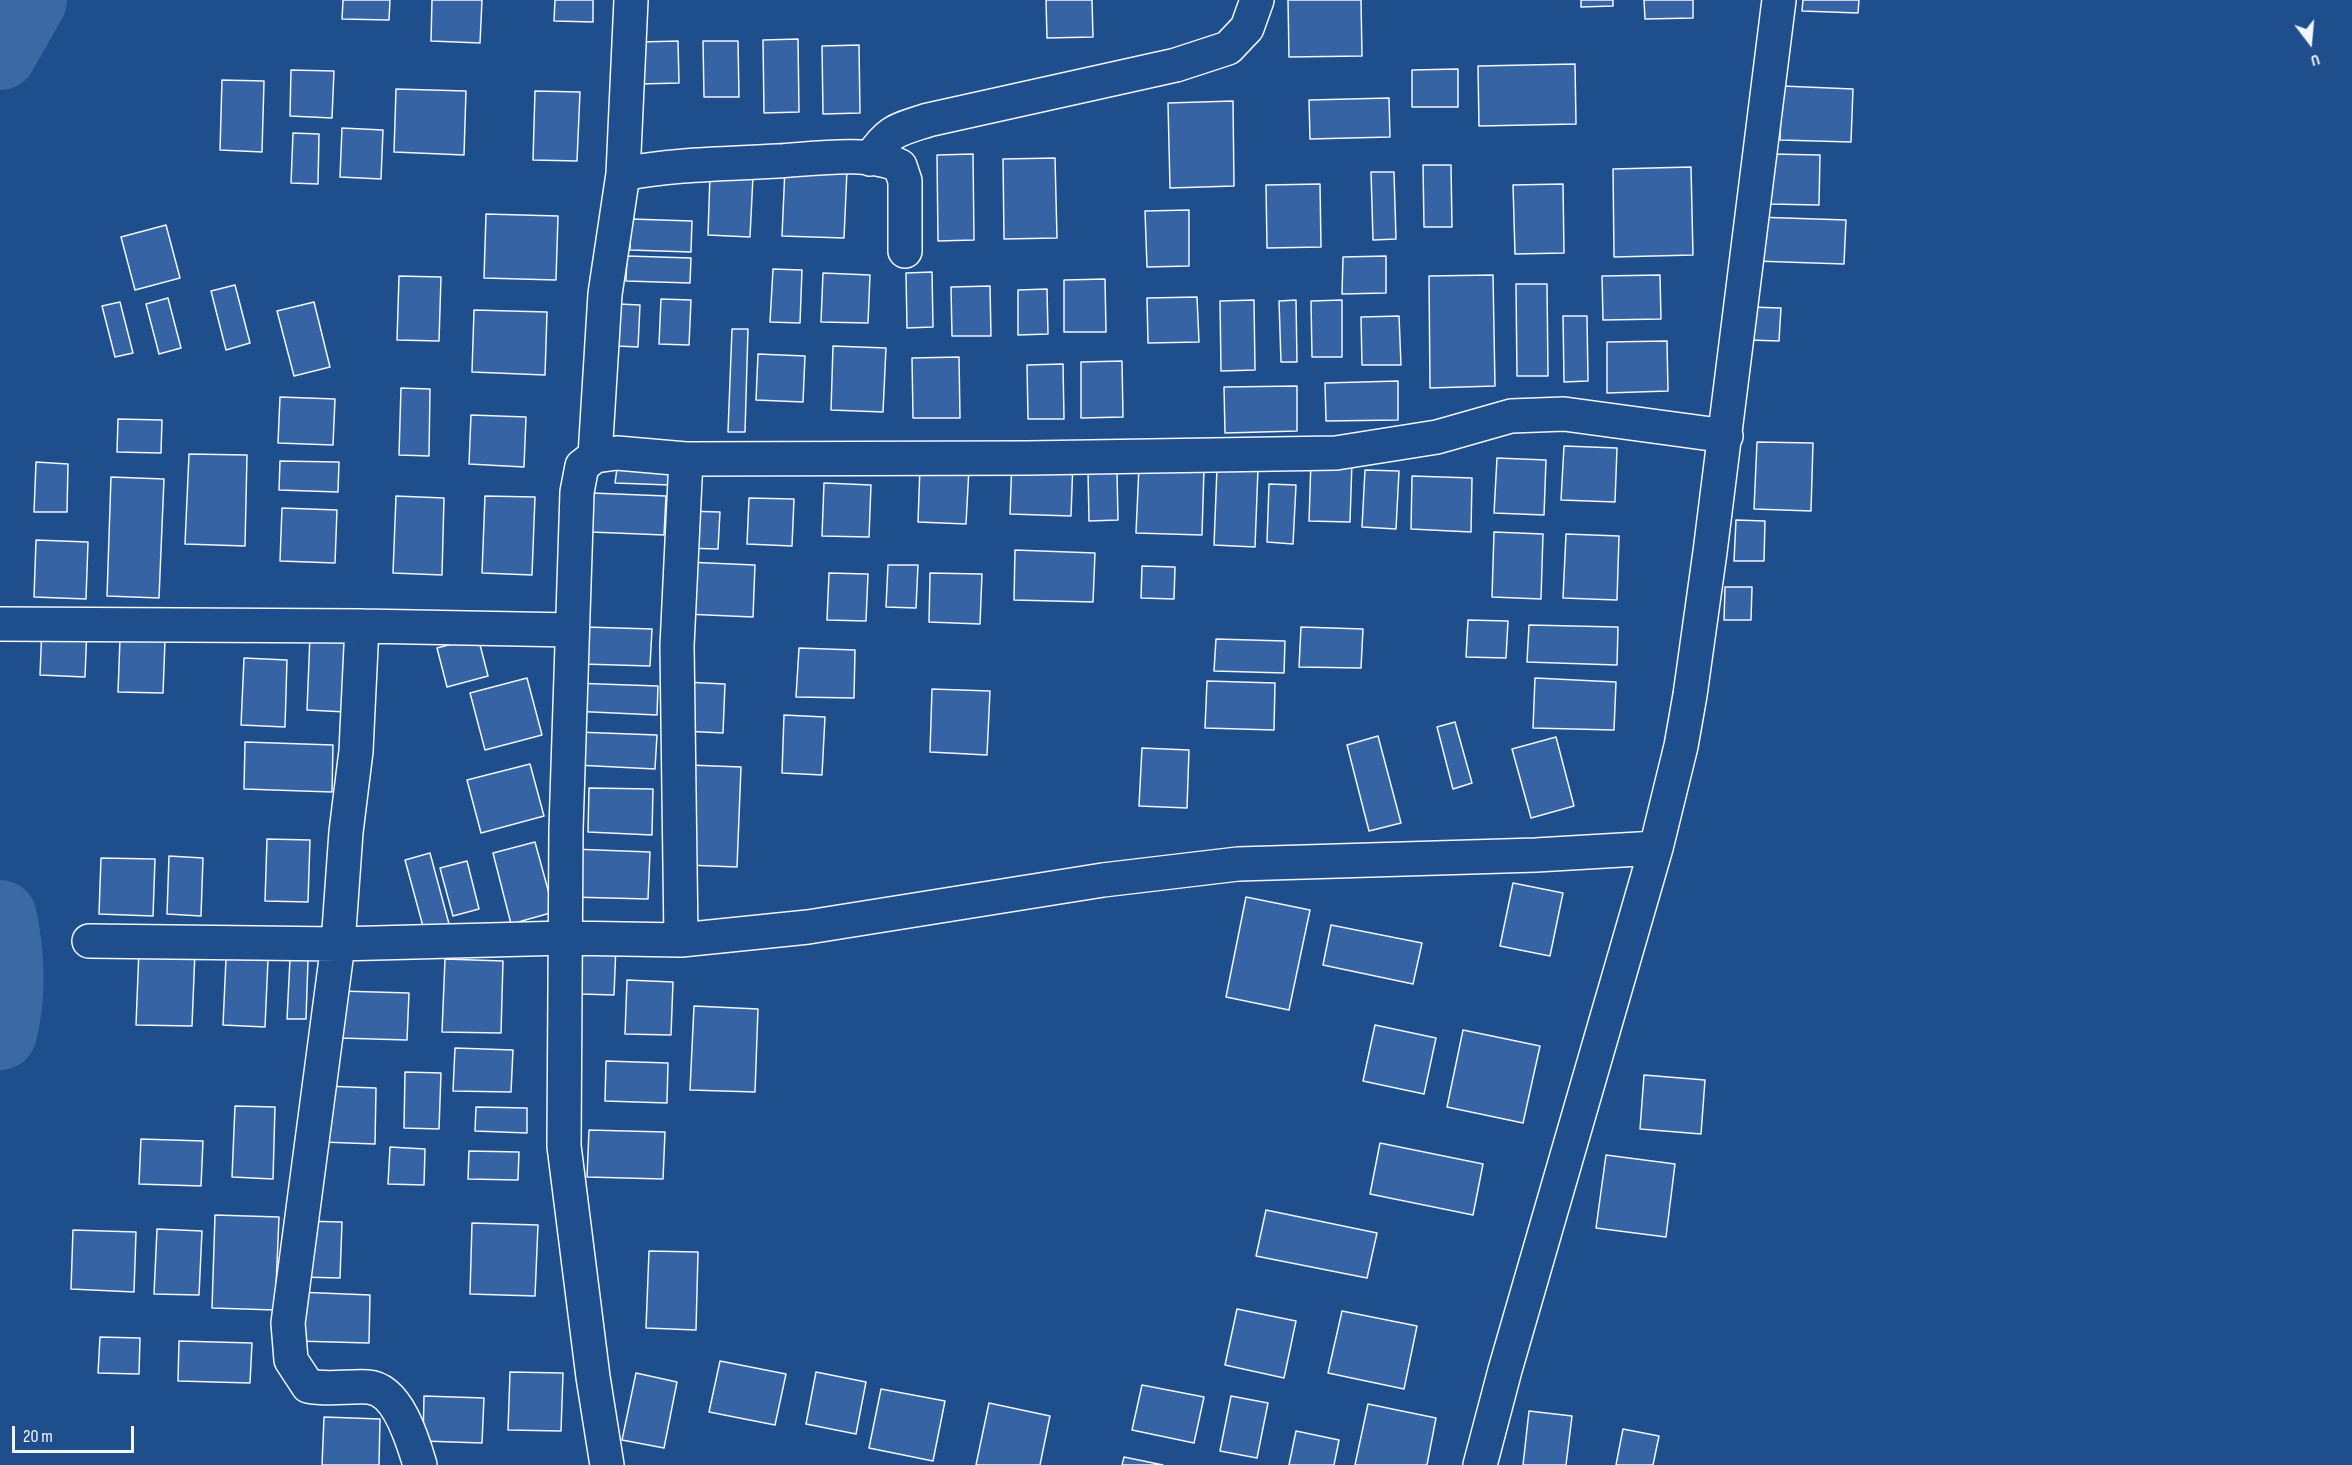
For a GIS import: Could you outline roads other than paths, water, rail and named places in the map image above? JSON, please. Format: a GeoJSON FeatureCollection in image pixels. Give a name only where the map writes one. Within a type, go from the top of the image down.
{"type":"FeatureCollection","features":[{"type":"Feature","properties":{"kind":"street"},"geometry":{"type":"LineString","coordinates":[[596,456],[604,294],[623,174],[631,0]]}},
{"type":"Feature","properties":{"kind":"street"},"geometry":{"type":"LineString","coordinates":[[870,159],[882,141],[894,131],[928,120],[1176,65],[1228,48],[1247,27],[1257,0]]}},
{"type":"Feature","properties":{"kind":"street"},"geometry":{"type":"LineString","coordinates":[[1479,1465],[1656,848],[1681,746],[1726,436],[1779,0]]}},
{"type":"Feature","properties":{"kind":"street"},"geometry":{"type":"LineString","coordinates":[[623,174],[651,168],[843,158],[889,161],[900,166],[905,181],[905,251]]}},
{"type":"Feature","properties":{"kind":"street"},"geometry":{"type":"LineString","coordinates":[[607,1465],[593,1377],[564,1146],[565,938],[572,630],[577,492],[582,466],[596,456],[616,453],[686,459],[1028,458],[1336,453],[1437,436],[1511,416],[1537,413],[1564,414],[1726,436]]}},
{"type":"Feature","properties":{"kind":"street"},"geometry":{"type":"LineString","coordinates":[[681,940],[677,646],[686,459]]}},
{"type":"Feature","properties":{"kind":"street"},"geometry":{"type":"LineString","coordinates":[[9,623],[572,630]]}},
{"type":"Feature","properties":{"kind":"street"},"geometry":{"type":"LineString","coordinates":[[362,626],[356,751],[346,832],[338,944],[288,1323],[291,1360],[308,1386],[326,1389],[370,1387],[380,1390],[389,1397],[401,1413],[420,1465]]}},
{"type":"Feature","properties":{"kind":"street"},"geometry":{"type":"LineString","coordinates":[[89,941],[338,944],[565,938],[681,940],[808,927],[1103,880],[1238,864],[1536,855],[1656,848]]}},
{"type":"Feature","properties":{"kind":"waterway"},"geometry":{"type":"LineString","coordinates":[[0,53],[30,0]]}},
{"type":"Feature","properties":{"kind":"waterway"},"geometry":{"type":"LineString","coordinates":[[0,917],[7,975],[0,1033]]}}]}
